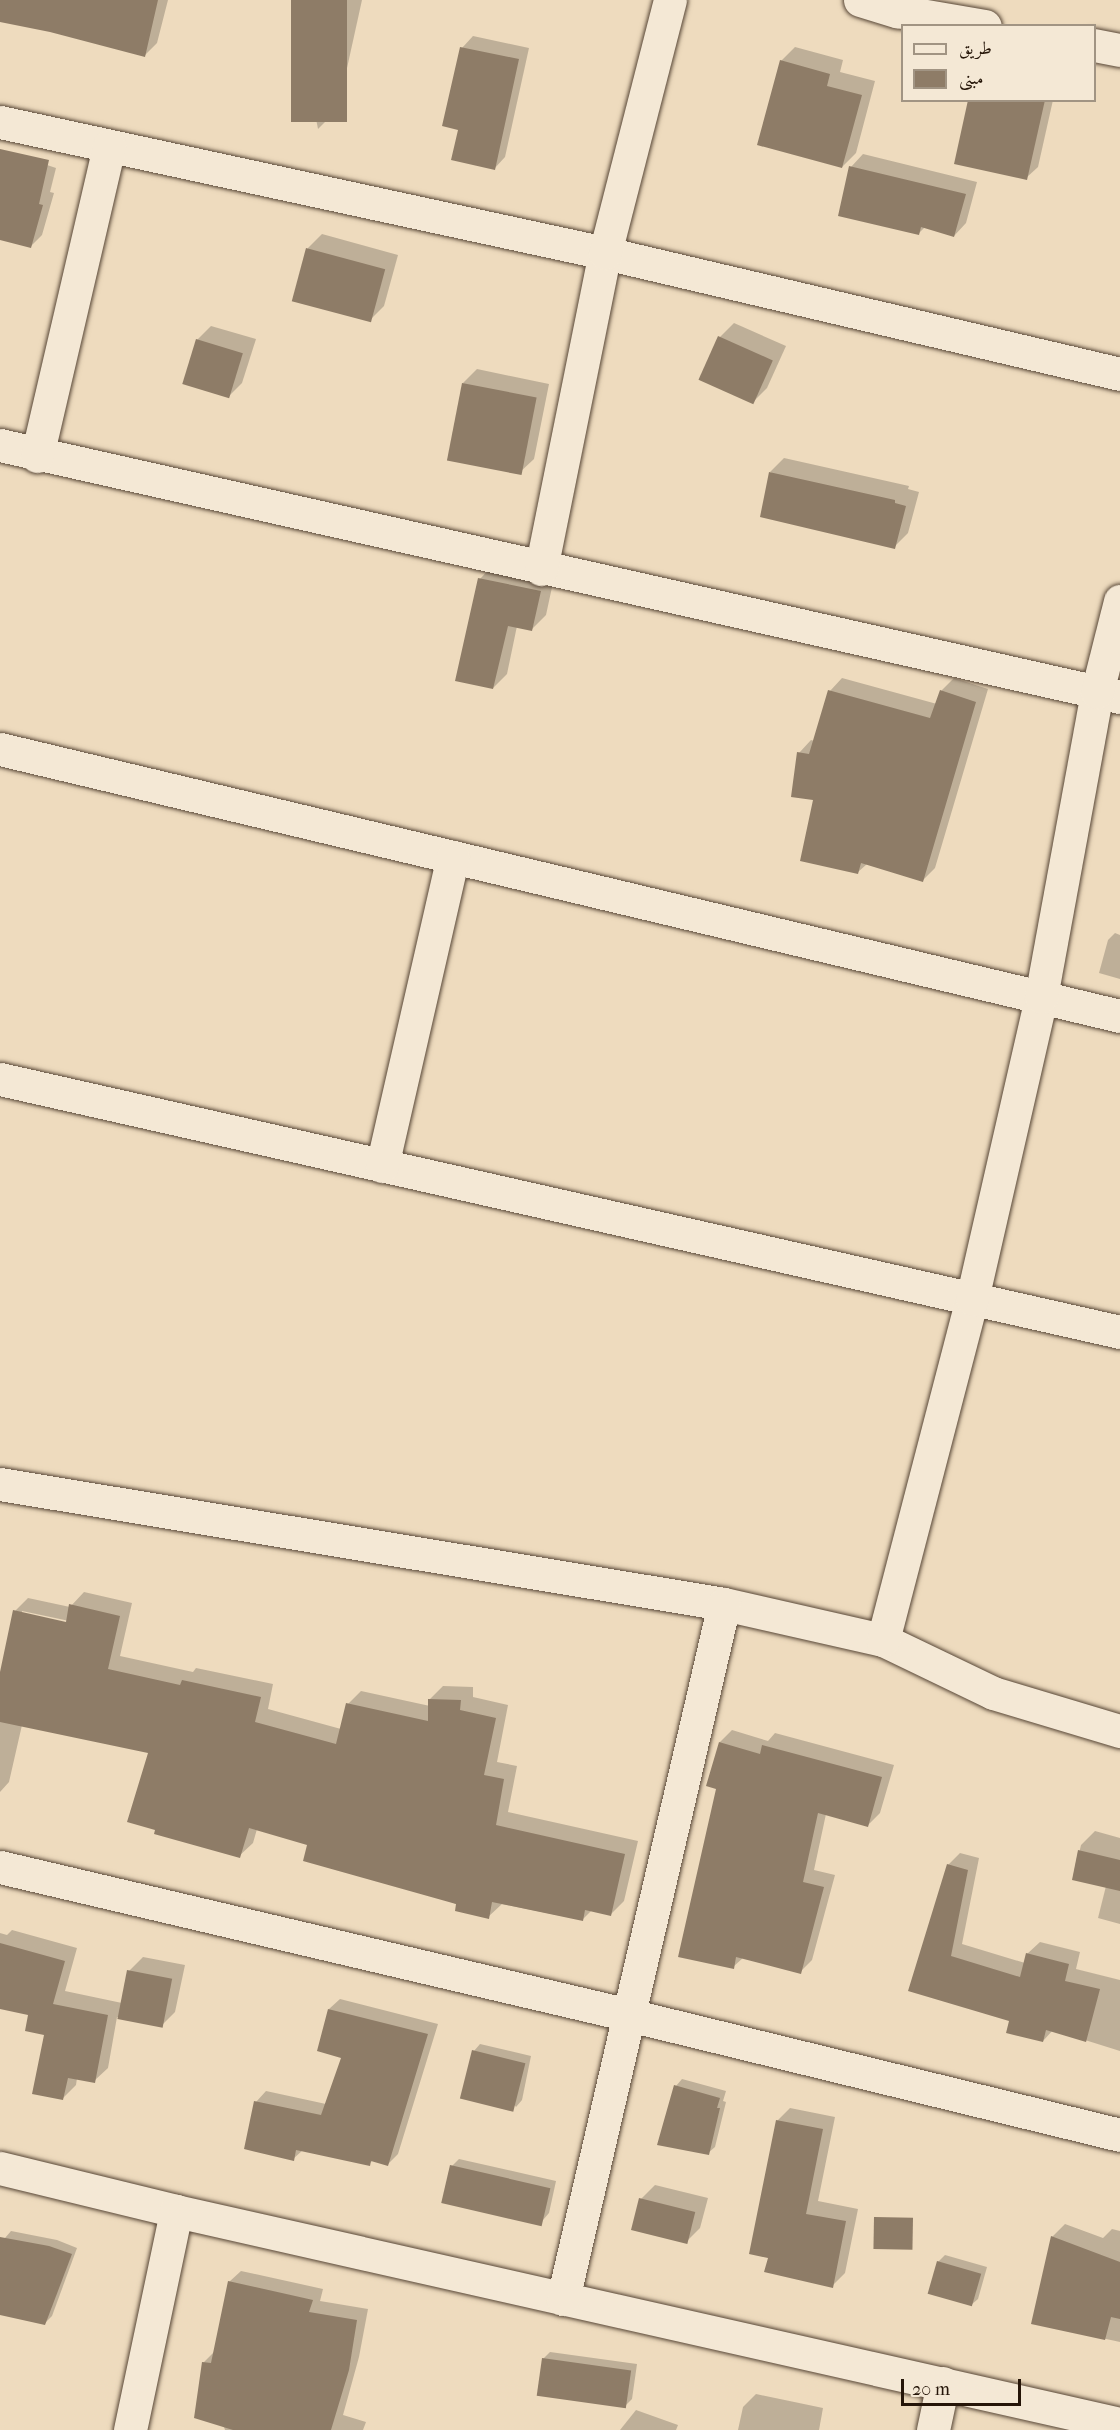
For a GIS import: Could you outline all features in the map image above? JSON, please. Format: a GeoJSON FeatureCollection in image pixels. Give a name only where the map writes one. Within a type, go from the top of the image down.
{"type":"FeatureCollection","features":[{"type":"Feature","properties":{"kind":"street"},"geometry":{"type":"LineString","coordinates":[[540,568],[605,253],[670,0]]}},
{"type":"Feature","properties":{"kind":"street"},"geometry":{"type":"LineString","coordinates":[[860,0],[897,10],[974,24]]}},
{"type":"Feature","properties":{"kind":"street"},"geometry":{"type":"LineString","coordinates":[[1096,45],[1120,50]]}},
{"type":"Feature","properties":{"kind":"street"},"geometry":{"type":"LineString","coordinates":[[0,122],[605,253],[1120,374]]}},
{"type":"Feature","properties":{"kind":"street"},"geometry":{"type":"LineString","coordinates":[[38,456],[109,146]]}},
{"type":"Feature","properties":{"kind":"street"},"geometry":{"type":"LineString","coordinates":[[0,445],[38,456],[1109,695]]}},
{"type":"Feature","properties":{"kind":"street"},"geometry":{"type":"LineString","coordinates":[[883,1640],[972,1299],[1041,997],[1109,695],[1120,601]]}},
{"type":"Feature","properties":{"kind":"street"},"geometry":{"type":"LineString","coordinates":[[0,749],[1120,1016]]}},
{"type":"Feature","properties":{"kind":"street"},"geometry":{"type":"LineString","coordinates":[[382,1166],[453,857]]}},
{"type":"Feature","properties":{"kind":"street"},"geometry":{"type":"LineString","coordinates":[[0,1079],[1120,1332]]}},
{"type":"Feature","properties":{"kind":"street"},"geometry":{"type":"LineString","coordinates":[[0,1484],[724,1604],[883,1640],[993,1693],[1120,1731]]}},
{"type":"Feature","properties":{"kind":"street"},"geometry":{"type":"LineString","coordinates":[[562,2299],[724,1604]]}},
{"type":"Feature","properties":{"kind":"street"},"geometry":{"type":"LineString","coordinates":[[0,1867],[629,2015],[1120,2135]]}},
{"type":"Feature","properties":{"kind":"street"},"geometry":{"type":"LineString","coordinates":[[0,2168],[176,2211],[1120,2424]]}},
{"type":"Feature","properties":{"kind":"street"},"geometry":{"type":"LineString","coordinates":[[130,2430],[176,2211]]}},
{"type":"Feature","properties":{"kind":"street"},"geometry":{"type":"LineString","coordinates":[[933,2430],[943,2383]]}},
{"type":"Feature","properties":{"kind":"building"},"geometry":{"type":"Polygon","coordinates":[[[0,0],[158,0],[145,57],[50,32],[0,22],[0,0]]]}},
{"type":"Feature","properties":{"kind":"building"},"geometry":{"type":"Polygon","coordinates":[[[291,0],[347,0],[347,122],[291,122],[291,0]]]}},
{"type":"Feature","properties":{"kind":"building"},"geometry":{"type":"Polygon","coordinates":[[[460,47],[519,59],[495,170],[451,160],[458,130],[442,126],[460,47]]]}},
{"type":"Feature","properties":{"kind":"building"},"geometry":{"type":"Polygon","coordinates":[[[780,60],[830,74],[827,86],[862,95],[842,168],[757,145],[780,60]]]}},
{"type":"Feature","properties":{"kind":"building"},"geometry":{"type":"Polygon","coordinates":[[[968,102],[1045,102],[1027,180],[954,164],[968,102]]]}},
{"type":"Feature","properties":{"kind":"building"},"geometry":{"type":"Polygon","coordinates":[[[0,149],[49,160],[39,204],[43,205],[31,248],[0,240],[0,149]]]}},
{"type":"Feature","properties":{"kind":"building"},"geometry":{"type":"Polygon","coordinates":[[[849,166],[966,194],[954,237],[921,227],[919,235],[838,216],[849,166]]]}},
{"type":"Feature","properties":{"kind":"building"},"geometry":{"type":"Polygon","coordinates":[[[306,248],[385,269],[371,322],[292,301],[306,248]]]}},
{"type":"Feature","properties":{"kind":"building"},"geometry":{"type":"Polygon","coordinates":[[[718,336],[773,360],[753,404],[698,380],[718,336]]]}},
{"type":"Feature","properties":{"kind":"building"},"geometry":{"type":"Polygon","coordinates":[[[196,339],[243,353],[229,398],[182,384],[196,339]]]}},
{"type":"Feature","properties":{"kind":"building"},"geometry":{"type":"Polygon","coordinates":[[[462,383],[537,398],[522,475],[447,461],[462,383]]]}},
{"type":"Feature","properties":{"kind":"building"},"geometry":{"type":"Polygon","coordinates":[[[769,472],[895,500],[895,503],[906,506],[895,549],[760,517],[769,472]]]}},
{"type":"Feature","properties":{"kind":"building"},"geometry":{"type":"Polygon","coordinates":[[[478,578],[541,591],[532,631],[508,626],[493,689],[455,681],[478,578]]]}},
{"type":"Feature","properties":{"kind":"building"},"geometry":{"type":"Polygon","coordinates":[[[828,690],[930,718],[940,690],[976,702],[923,882],[861,863],[858,874],[800,861],[813,800],[791,797],[797,752],[809,754],[828,690]]]}},
{"type":"Feature","properties":{"kind":"building"},"geometry":{"type":"Polygon","coordinates":[[[69,1604],[120,1616],[108,1669],[180,1685],[182,1680],[261,1697],[255,1722],[336,1744],[346,1703],[428,1721],[428,1699],[461,1700],[460,1710],[496,1718],[484,1775],[504,1779],[496,1825],[625,1854],[611,1916],[585,1910],[583,1921],[492,1902],[489,1919],[455,1911],[456,1904],[303,1861],[307,1845],[249,1828],[240,1858],[154,1834],[155,1830],[127,1822],[148,1753],[0,1722],[0,1672],[13,1610],[66,1622],[69,1604]]]}},
{"type":"Feature","properties":{"kind":"building"},"geometry":{"type":"Polygon","coordinates":[[[719,1742],[760,1754],[762,1745],[882,1777],[868,1827],[818,1813],[803,1882],[824,1887],[801,1974],[736,1957],[734,1969],[678,1957],[716,1789],[706,1786],[719,1742]]]}},
{"type":"Feature","properties":{"kind":"building"},"geometry":{"type":"Polygon","coordinates":[[[1078,1850],[1120,1860],[1120,1891],[1072,1880],[1078,1850]]]}},
{"type":"Feature","properties":{"kind":"building"},"geometry":{"type":"Polygon","coordinates":[[[947,1864],[968,1870],[951,1956],[1020,1977],[1026,1953],[1069,1964],[1065,1981],[1100,1989],[1086,2042],[1046,2030],[1043,2042],[1006,2033],[1009,2021],[908,1991],[947,1864]]]}},
{"type":"Feature","properties":{"kind":"building"},"geometry":{"type":"Polygon","coordinates":[[[0,1943],[65,1961],[53,2004],[108,2015],[95,2083],[68,2078],[63,2100],[32,2094],[44,2035],[25,2031],[28,2015],[0,2009],[0,1943]]]}},
{"type":"Feature","properties":{"kind":"building"},"geometry":{"type":"Polygon","coordinates":[[[127,1970],[172,1979],[163,2028],[117,2019],[127,1970]]]}},
{"type":"Feature","properties":{"kind":"building"},"geometry":{"type":"Polygon","coordinates":[[[328,2009],[428,2034],[388,2166],[371,2161],[370,2166],[296,2150],[294,2161],[244,2149],[254,2101],[321,2115],[341,2058],[317,2051],[328,2009]]]}},
{"type":"Feature","properties":{"kind":"building"},"geometry":{"type":"Polygon","coordinates":[[[472,2050],[525,2063],[513,2112],[460,2099],[472,2050]]]}},
{"type":"Feature","properties":{"kind":"building"},"geometry":{"type":"Polygon","coordinates":[[[674,2085],[720,2098],[717,2108],[720,2108],[709,2155],[657,2145],[674,2085]]]}},
{"type":"Feature","properties":{"kind":"building"},"geometry":{"type":"Polygon","coordinates":[[[776,2120],[823,2129],[806,2214],[846,2221],[833,2288],[764,2272],[768,2258],[749,2254],[776,2120]]]}},
{"type":"Feature","properties":{"kind":"building"},"geometry":{"type":"Polygon","coordinates":[[[450,2165],[550,2188],[542,2226],[441,2203],[450,2165]]]}},
{"type":"Feature","properties":{"kind":"building"},"geometry":{"type":"Polygon","coordinates":[[[639,2198],[695,2212],[687,2244],[631,2230],[639,2198]]]}},
{"type":"Feature","properties":{"kind":"building"},"geometry":{"type":"Polygon","coordinates":[[[874,2217],[913,2218],[912,2250],[873,2249],[874,2217]]]}},
{"type":"Feature","properties":{"kind":"building"},"geometry":{"type":"Polygon","coordinates":[[[1051,2236],[1120,2262],[1120,2319],[1111,2317],[1105,2340],[1031,2324],[1051,2236]]]}},
{"type":"Feature","properties":{"kind":"building"},"geometry":{"type":"Polygon","coordinates":[[[0,2237],[49,2246],[72,2254],[45,2325],[0,2315],[0,2237]]]}},
{"type":"Feature","properties":{"kind":"building"},"geometry":{"type":"Polygon","coordinates":[[[937,2261],[981,2274],[972,2306],[928,2294],[937,2261]]]}},
{"type":"Feature","properties":{"kind":"building"},"geometry":{"type":"Polygon","coordinates":[[[228,2281],[313,2300],[309,2312],[357,2320],[349,2370],[331,2430],[233,2430],[194,2418],[202,2362],[211,2363],[228,2281]]]}},
{"type":"Feature","properties":{"kind":"building"},"geometry":{"type":"Polygon","coordinates":[[[542,2358],[631,2371],[626,2408],[537,2396],[542,2358]]]}}]}
